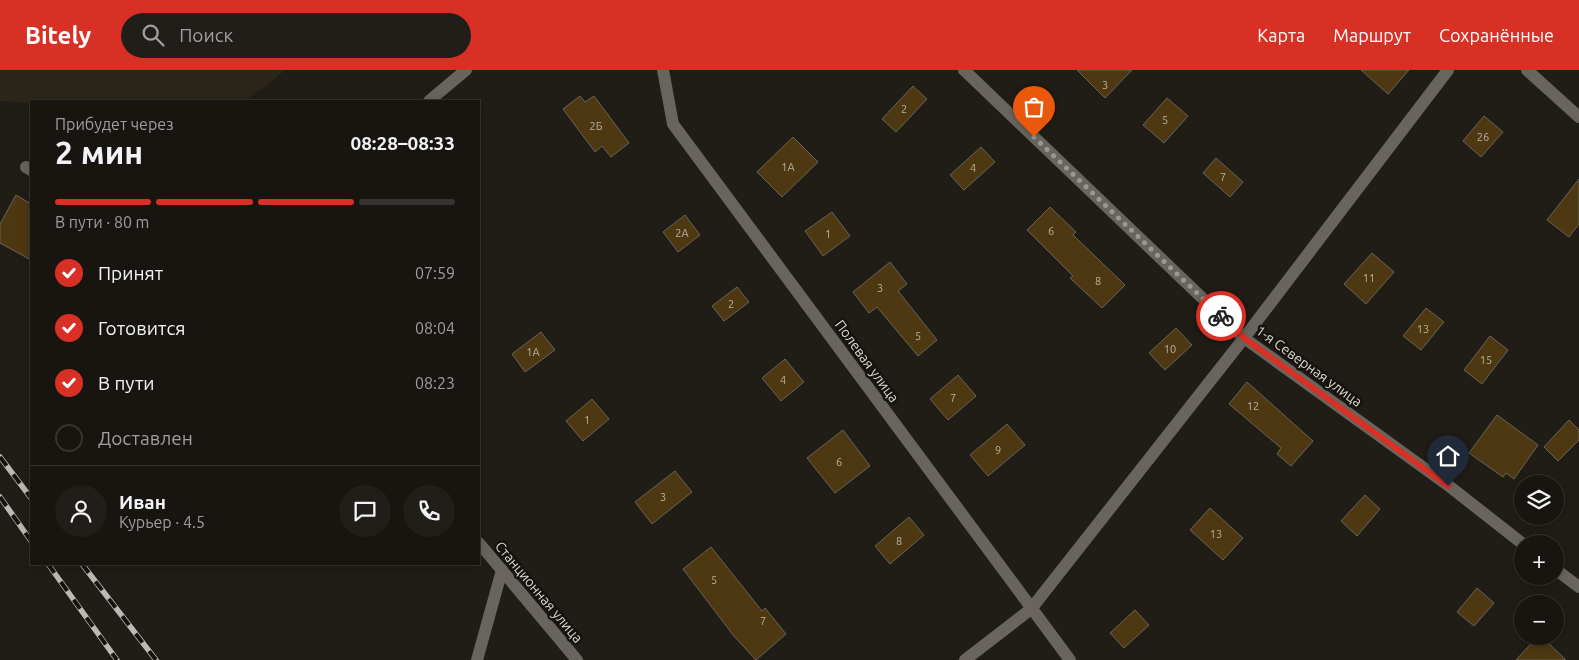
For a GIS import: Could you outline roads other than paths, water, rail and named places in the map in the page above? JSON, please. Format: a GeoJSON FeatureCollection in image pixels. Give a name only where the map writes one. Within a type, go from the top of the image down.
{"type":"FeatureCollection","features":[{"type":"Feature","properties":{"kind":"street"},"geometry":{"type":"LineString","coordinates":[[429,100],[466,70]]}},
{"type":"Feature","properties":{"kind":"street","name":"Полевая улица"},"geometry":{"type":"LineString","coordinates":[[663,70],[673,124],[1070,660]]}},
{"type":"Feature","properties":{"kind":"street","name":"1-я Северная улица"},"geometry":{"type":"LineString","coordinates":[[964,70],[1244,338],[1448,486],[1514,537]]}},
{"type":"Feature","properties":{"kind":"street"},"geometry":{"type":"LineString","coordinates":[[965,660],[1031,609],[1244,338],[1448,70]]}},
{"type":"Feature","properties":{"kind":"street"},"geometry":{"type":"LineString","coordinates":[[1527,70],[1579,117]]}},
{"type":"Feature","properties":{"kind":"street","name":"Станционная улица"},"geometry":{"type":"LineString","coordinates":[[480,544],[577,660]]}},
{"type":"Feature","properties":{"kind":"street"},"geometry":{"type":"LineString","coordinates":[[477,660],[502,570]]}},
{"type":"Feature","properties":{"kind":"street"},"geometry":{"type":"LineString","coordinates":[[1564,575],[1579,587]]}},
{"type":"Feature","properties":{"kind":"railway"},"geometry":{"type":"LineString","coordinates":[[0,457],[30,497]]}},
{"type":"Feature","properties":{"kind":"railway"},"geometry":{"type":"LineString","coordinates":[[0,497],[30,540]]}},
{"type":"Feature","properties":{"kind":"railway"},"geometry":{"type":"LineString","coordinates":[[49,565],[117,660]]}},
{"type":"Feature","properties":{"kind":"railway"},"geometry":{"type":"LineString","coordinates":[[83,565],[156,660]]}}]}
